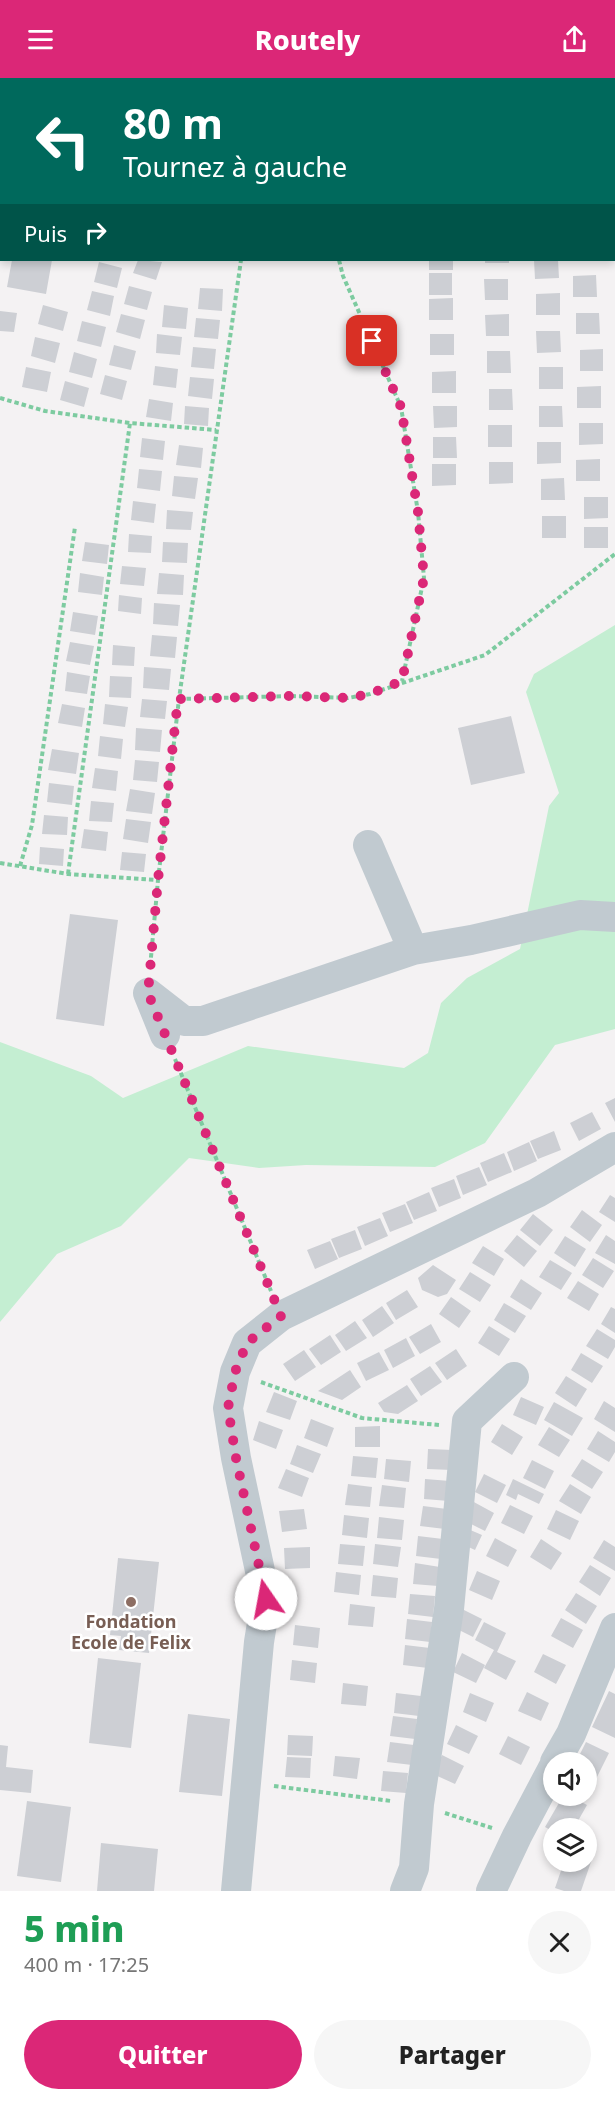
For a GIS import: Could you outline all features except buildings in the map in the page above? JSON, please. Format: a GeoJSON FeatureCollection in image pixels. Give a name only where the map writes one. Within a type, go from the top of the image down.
{"type":"FeatureCollection","features":[{"type":"Feature","properties":{"kind":"street"},"geometry":{"type":"LineString","coordinates":[[368,845],[413,950]]}},
{"type":"Feature","properties":{"kind":"street"},"geometry":{"type":"LineString","coordinates":[[148,993],[184,1020],[203,1021],[413,950],[471,940],[579,915],[615,917]]}},
{"type":"Feature","properties":{"kind":"street"},"geometry":{"type":"LineString","coordinates":[[148,993],[165,1035]]}},
{"type":"Feature","properties":{"kind":"street"},"geometry":{"type":"LineString","coordinates":[[236,1891],[259,1642],[266,1599],[236,1458],[228,1408],[235,1372],[247,1343],[281,1316],[537,1193],[615,1147]]}},
{"type":"Feature","properties":{"kind":"street"},"geometry":{"type":"LineString","coordinates":[[405,1891],[414,1868],[419,1804],[449,1609],[467,1421],[514,1377]]}},
{"type":"Feature","properties":{"kind":"street"},"geometry":{"type":"LineString","coordinates":[[561,1752],[571,1734],[615,1628]]}},
{"type":"Feature","properties":{"kind":"street"},"geometry":{"type":"LineString","coordinates":[[491,1891],[543,1785]]}},
{"type":"Feature","properties":{"kind":"path"},"geometry":{"type":"LineString","coordinates":[[148,993],[178,699],[242,261]]}},
{"type":"Feature","properties":{"kind":"path"},"geometry":{"type":"LineString","coordinates":[[339,261],[343,276],[401,407],[418,512],[424,578],[402,681]]}},
{"type":"Feature","properties":{"kind":"path"},"geometry":{"type":"LineString","coordinates":[[0,398],[45,411],[130,423],[216,430]]}},
{"type":"Feature","properties":{"kind":"path"},"geometry":{"type":"LineString","coordinates":[[68,874],[130,423]]}},
{"type":"Feature","properties":{"kind":"path"},"geometry":{"type":"LineString","coordinates":[[20,866],[32,825],[75,527]]}},
{"type":"Feature","properties":{"kind":"path"},"geometry":{"type":"LineString","coordinates":[[178,699],[291,696],[348,698],[370,694],[402,681],[485,655],[615,554]]}},
{"type":"Feature","properties":{"kind":"path"},"geometry":{"type":"LineString","coordinates":[[0,863],[68,874],[158,880]]}},
{"type":"Feature","properties":{"kind":"path"},"geometry":{"type":"LineString","coordinates":[[165,1035],[281,1316]]}},
{"type":"Feature","properties":{"kind":"path"},"geometry":{"type":"LineString","coordinates":[[235,1372],[362,1418],[454,1426],[467,1421]]}},
{"type":"Feature","properties":{"kind":"path"},"geometry":{"type":"LineString","coordinates":[[246,1782],[419,1804],[516,1836]]}},
{"type":"Feature","properties":{"kind":"green space"},"geometry":{"type":"Polygon","coordinates":[[[615,625],[615,1029],[555,1045],[485,1143],[435,1167],[306,1165],[259,1168],[189,1158],[121,1226],[57,1254],[0,1322],[0,1042],[91,1076],[123,1098],[248,1046],[404,1068],[428,1053],[441,1003],[467,978],[520,949],[549,806],[559,793],[526,692],[534,674],[615,625]]]}},
{"type":"Feature","properties":{"kind":"place","name":"Fondation Ecole de Felix"},"geometry":{"type":"Point","coordinates":[131,1602]}},
{"type":"Feature","properties":{"kind":"route"},"geometry":{"type":"LineString","coordinates":[[266,1599],[236,1458],[228,1408],[235,1372],[247,1343],[281,1316],[148,993],[178,699],[291,696],[348,698],[370,694],[402,681],[424,578],[418,512],[401,407],[372,341]]}}]}
